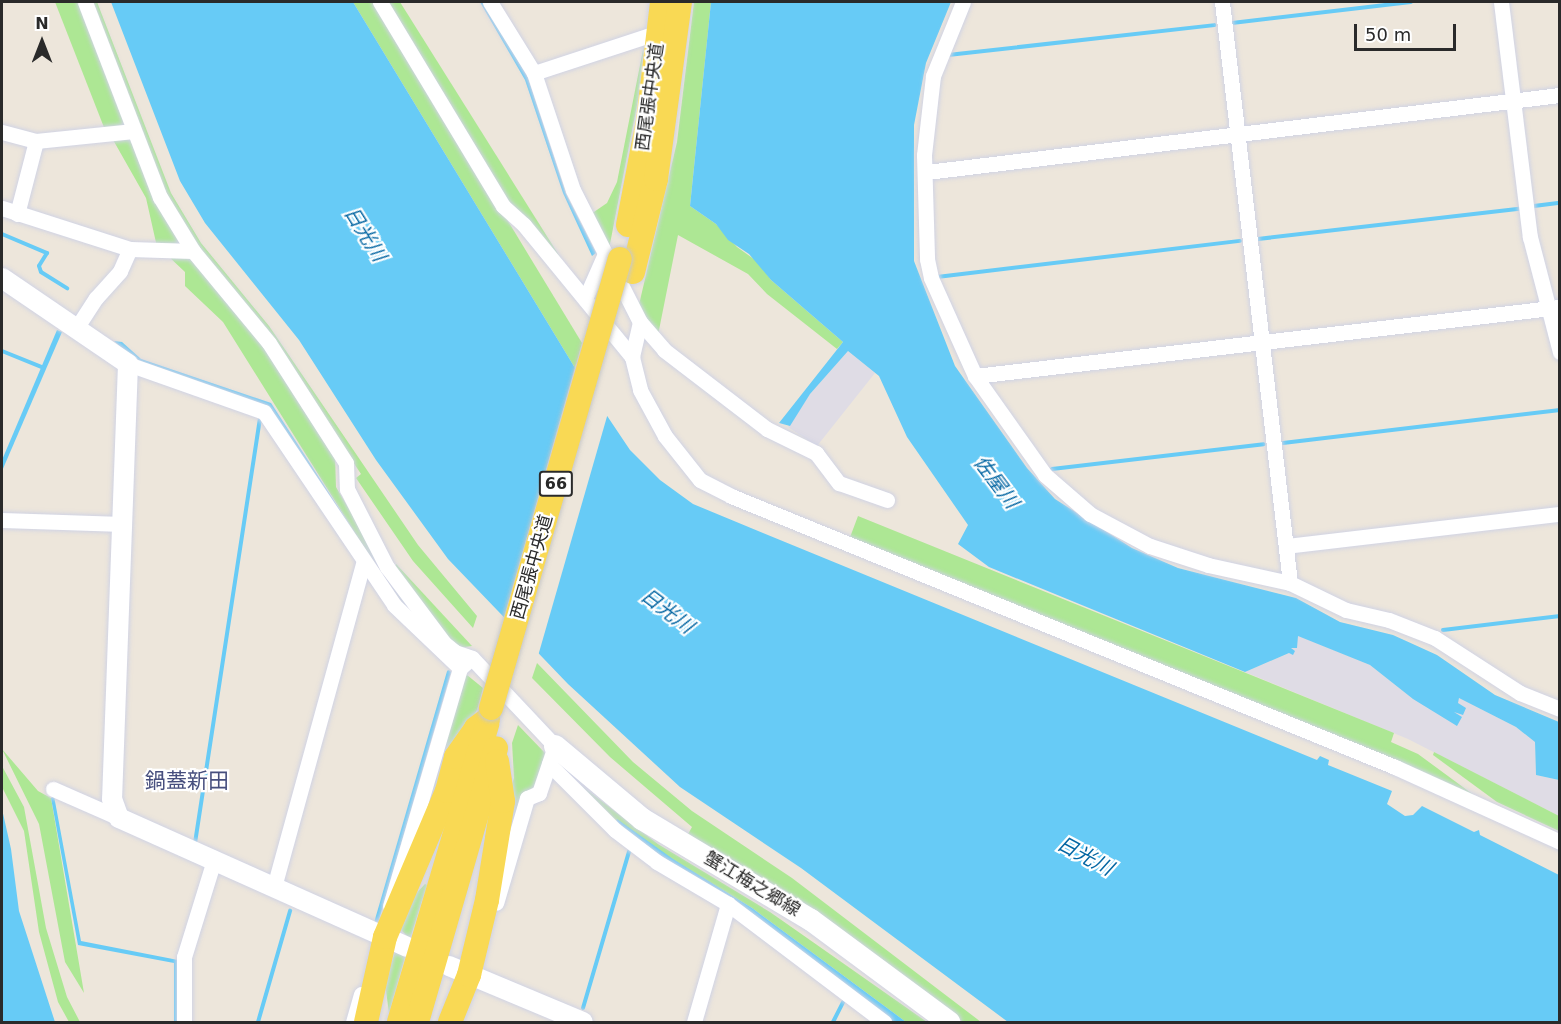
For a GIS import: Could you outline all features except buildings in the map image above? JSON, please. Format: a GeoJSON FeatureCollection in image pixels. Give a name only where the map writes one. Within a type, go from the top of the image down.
{"type":"FeatureCollection","features":[{"type":"Feature","properties":{"kind":"main road","name":"西尾張中央道"},"geometry":{"type":"LineString","coordinates":[[399,1023],[494,716],[619,263],[639,176],[662,2]]}},
{"type":"Feature","properties":{"kind":"main road","name":"西尾張中央道"},"geometry":{"type":"LineString","coordinates":[[619,263],[656,179],[680,2]]}},
{"type":"Feature","properties":{"kind":"main road","name":"西尾張中央道"},"geometry":{"type":"LineString","coordinates":[[417,1023],[496,749],[494,716]]}},
{"type":"Feature","properties":{"kind":"main road","name":"66"},"geometry":{"type":"LineString","coordinates":[[366,1023],[385,937],[447,791],[456,757],[476,728],[494,716]]}},
{"type":"Feature","properties":{"kind":"main road","name":"66"},"geometry":{"type":"LineString","coordinates":[[450,1023],[463,972],[487,900],[503,801],[496,749]]}},
{"type":"Feature","properties":{"kind":"main road","name":"蟹江梅之郷線"},"geometry":{"type":"LineString","coordinates":[[552,755],[642,819],[811,920],[949,1023]]}},
{"type":"Feature","properties":{"kind":"street"},"geometry":{"type":"LineString","coordinates":[[85,2],[160,197],[192,251],[269,343],[346,463],[347,489],[387,567],[444,642],[552,755],[615,830],[657,862],[728,904],[884,1023]]}},
{"type":"Feature","properties":{"kind":"street"},"geometry":{"type":"LineString","coordinates":[[380,2],[503,206],[585,299],[632,357],[648,410],[700,480],[731,496],[1395,767],[1560,842]]}},
{"type":"Feature","properties":{"kind":"street"},"geometry":{"type":"LineString","coordinates":[[490,2],[534,73],[573,190],[619,263],[640,322],[664,350],[767,429],[816,453],[839,483],[887,500]]}},
{"type":"Feature","properties":{"kind":"street"},"geometry":{"type":"LineString","coordinates":[[963,2],[933,76],[924,155],[927,171],[927,259],[931,278],[975,376],[1045,475],[1090,514],[1150,546],[1208,566],[1290,583],[1346,610],[1389,620],[1435,638],[1520,693],[1560,709]]}},
{"type":"Feature","properties":{"kind":"street"},"geometry":{"type":"LineString","coordinates":[[1222,2],[1290,583]]}},
{"type":"Feature","properties":{"kind":"street"},"geometry":{"type":"LineString","coordinates":[[1501,2],[1530,237],[1554,308],[1560,352]]}},
{"type":"Feature","properties":{"kind":"street"},"geometry":{"type":"LineString","coordinates":[[534,73],[659,32]]}},
{"type":"Feature","properties":{"kind":"street"},"geometry":{"type":"LineString","coordinates":[[927,171],[1560,95]]}},
{"type":"Feature","properties":{"kind":"street"},"geometry":{"type":"LineString","coordinates":[[2,132],[36,141],[134,131]]}},
{"type":"Feature","properties":{"kind":"street"},"geometry":{"type":"LineString","coordinates":[[16,214],[36,141]]}},
{"type":"Feature","properties":{"kind":"street"},"geometry":{"type":"LineString","coordinates":[[2,208],[130,249],[192,251]]}},
{"type":"Feature","properties":{"kind":"street"},"geometry":{"type":"LineString","coordinates":[[77,327],[96,298],[120,271],[130,249]]}},
{"type":"Feature","properties":{"kind":"street"},"geometry":{"type":"LineString","coordinates":[[585,299],[619,263]]}},
{"type":"Feature","properties":{"kind":"street"},"geometry":{"type":"LineString","coordinates":[[2,279],[77,327],[128,364],[264,412],[363,563],[394,605],[466,663]]}},
{"type":"Feature","properties":{"kind":"street"},"geometry":{"type":"LineString","coordinates":[[975,376],[1554,308]]}},
{"type":"Feature","properties":{"kind":"street"},"geometry":{"type":"LineString","coordinates":[[632,357],[640,322]]}},
{"type":"Feature","properties":{"kind":"street"},"geometry":{"type":"LineString","coordinates":[[118,818],[112,799],[128,364]]}},
{"type":"Feature","properties":{"kind":"street"},"geometry":{"type":"LineString","coordinates":[[1286,546],[1560,514]]}},
{"type":"Feature","properties":{"kind":"street"},"geometry":{"type":"LineString","coordinates":[[2,520],[123,524]]}},
{"type":"Feature","properties":{"kind":"street"},"geometry":{"type":"LineString","coordinates":[[274,887],[363,563]]}},
{"type":"Feature","properties":{"kind":"street"},"geometry":{"type":"LineString","coordinates":[[385,937],[393,889],[466,663]]}},
{"type":"Feature","properties":{"kind":"street"},"geometry":{"type":"LineString","coordinates":[[459,1023],[463,972],[484,945],[527,798],[539,793],[552,755]]}},
{"type":"Feature","properties":{"kind":"street"},"geometry":{"type":"LineString","coordinates":[[53,789],[407,947]]}},
{"type":"Feature","properties":{"kind":"street"},"geometry":{"type":"LineString","coordinates":[[184,1023],[184,957],[214,860]]}},
{"type":"Feature","properties":{"kind":"street"},"geometry":{"type":"LineString","coordinates":[[694,1023],[728,904]]}},
{"type":"Feature","properties":{"kind":"street"},"geometry":{"type":"LineString","coordinates":[[353,1023],[366,979],[378,963]]}},
{"type":"Feature","properties":{"kind":"street"},"geometry":{"type":"LineString","coordinates":[[463,972],[583,1023]]}},
{"type":"Feature","properties":{"kind":"shaded area"},"geometry":{"type":"Polygon","coordinates":[[[848,351],[875,373],[817,446],[788,427],[809,395],[848,351]]]}},
{"type":"Feature","properties":{"kind":"shaded area"},"geometry":{"type":"Polygon","coordinates":[[[1297,635],[1370,665],[1413,699],[1454,712],[1459,698],[1516,727],[1535,742],[1536,775],[1559,780],[1559,816],[1408,739],[1245,672],[1289,653],[1292,646],[1296,648],[1297,635]]]}},
{"type":"Feature","properties":{"kind":"green space"},"geometry":{"type":"Polygon","coordinates":[[[55,2],[82,2],[127,127],[105,130],[55,2]]]}},
{"type":"Feature","properties":{"kind":"green space"},"geometry":{"type":"Polygon","coordinates":[[[89,2],[97,2],[171,193],[201,243],[269,326],[418,545],[477,616],[473,628],[413,561],[356,478],[361,474],[269,336],[195,247],[163,196],[89,2]]]}},
{"type":"Feature","properties":{"kind":"green space"},"geometry":{"type":"Polygon","coordinates":[[[353,2],[375,2],[582,343],[575,368],[353,2]]]}},
{"type":"Feature","properties":{"kind":"green space"},"geometry":{"type":"Polygon","coordinates":[[[384,2],[400,2],[570,273],[511,206],[384,2]]]}},
{"type":"Feature","properties":{"kind":"green space"},"geometry":{"type":"Polygon","coordinates":[[[694,2],[711,2],[690,206],[716,224],[737,247],[758,262],[771,280],[843,342],[837,349],[767,294],[748,274],[678,235],[658,335],[638,309],[677,142],[694,2]]]}},
{"type":"Feature","properties":{"kind":"green space"},"geometry":{"type":"Polygon","coordinates":[[[644,45],[639,95],[609,249],[591,214],[607,203],[617,182],[644,45]]]}},
{"type":"Feature","properties":{"kind":"green space"},"geometry":{"type":"Polygon","coordinates":[[[132,136],[183,244],[157,247],[146,198],[112,138],[132,136]]]}},
{"type":"Feature","properties":{"kind":"green space"},"geometry":{"type":"Polygon","coordinates":[[[166,254],[188,254],[268,348],[335,454],[336,487],[384,568],[441,644],[400,605],[223,322],[185,286],[185,272],[166,254]]]}},
{"type":"Feature","properties":{"kind":"green space"},"geometry":{"type":"Polygon","coordinates":[[[858,516],[1394,733],[1391,742],[1418,754],[1486,804],[849,540],[858,516]]]}},
{"type":"Feature","properties":{"kind":"green space"},"geometry":{"type":"Polygon","coordinates":[[[396,564],[472,646],[458,648],[444,637],[395,568],[396,564]]]}},
{"type":"Feature","properties":{"kind":"green space"},"geometry":{"type":"Polygon","coordinates":[[[537,663],[633,762],[692,811],[792,878],[981,1022],[963,1022],[895,970],[687,836],[692,827],[610,757],[532,678],[537,663]]]}},
{"type":"Feature","properties":{"kind":"green space"},"geometry":{"type":"Polygon","coordinates":[[[467,675],[483,688],[477,710],[454,747],[403,876],[461,680],[467,675]]]}},
{"type":"Feature","properties":{"kind":"green space"},"geometry":{"type":"Polygon","coordinates":[[[518,725],[545,753],[537,785],[522,796],[494,895],[507,801],[514,778],[512,743],[518,725]]]}},
{"type":"Feature","properties":{"kind":"green space"},"geometry":{"type":"Polygon","coordinates":[[[2,749],[38,791],[51,798],[84,993],[65,962],[39,824],[2,749]]]}},
{"type":"Feature","properties":{"kind":"green space"},"geometry":{"type":"Polygon","coordinates":[[[1434,752],[1559,816],[1559,831],[1497,802],[1433,755],[1434,752]]]}},
{"type":"Feature","properties":{"kind":"green space"},"geometry":{"type":"Polygon","coordinates":[[[2,766],[24,807],[46,928],[67,997],[80,1022],[69,1022],[58,1002],[39,932],[24,831],[2,787],[2,766]]]}},
{"type":"Feature","properties":{"kind":"green space"},"geometry":{"type":"Polygon","coordinates":[[[574,780],[658,844],[770,912],[927,1022],[906,1022],[752,908],[615,824],[574,780]]]}},
{"type":"Feature","properties":{"kind":"green space"},"geometry":{"type":"Polygon","coordinates":[[[425,884],[427,885],[410,939],[401,930],[410,900],[425,884]]]}},
{"type":"Feature","properties":{"kind":"green space"},"geometry":{"type":"Polygon","coordinates":[[[395,952],[406,954],[389,1013],[385,983],[395,952]]]}},
{"type":"Feature","properties":{"kind":"water","name":"日光川"},"geometry":{"type":"Polygon","coordinates":[[[111,2],[353,2],[575,368],[630,450],[660,480],[693,504],[1317,760],[1320,756],[1329,760],[1328,765],[1392,791],[1387,804],[1405,816],[1413,815],[1422,806],[1474,832],[1479,830],[1480,835],[1559,875],[1559,1022],[1008,1022],[801,868],[680,787],[568,684],[448,559],[376,460],[299,340],[205,223],[180,181],[111,2]]]}},
{"type":"Feature","properties":{"kind":"water"},"geometry":{"type":"Polygon","coordinates":[[[480,2],[485,2],[528,78],[566,194],[596,253],[592,256],[563,193],[525,80],[480,2]]]}},
{"type":"Feature","properties":{"kind":"water","name":"佐屋川"},"geometry":{"type":"Polygon","coordinates":[[[711,2],[951,2],[926,63],[914,125],[914,261],[955,366],[1027,468],[1055,499],[1132,548],[1178,568],[1296,598],[1340,622],[1393,635],[1437,655],[1495,695],[1559,722],[1559,780],[1536,775],[1535,742],[1516,727],[1459,698],[1458,703],[1466,708],[1463,715],[1454,712],[1462,717],[1457,726],[1413,699],[1370,665],[1298,636],[1297,648],[1291,648],[1295,651],[1293,655],[1289,653],[1245,672],[989,567],[958,544],[968,525],[907,437],[879,376],[848,351],[810,394],[790,426],[779,423],[843,342],[771,280],[749,254],[728,240],[716,224],[690,206],[711,2]]]}},
{"type":"Feature","properties":{"kind":"water"},"geometry":{"type":"Polygon","coordinates":[[[57,330],[62,332],[2,471],[2,460],[57,330]]]}},
{"type":"Feature","properties":{"kind":"water"},"geometry":{"type":"Polygon","coordinates":[[[114,341],[122,342],[141,359],[271,403],[360,541],[268,409],[135,360],[114,341]]]}},
{"type":"Feature","properties":{"kind":"water"},"geometry":{"type":"Polygon","coordinates":[[[54,796],[81,941],[178,960],[179,1022],[174,1022],[174,963],[78,945],[51,798],[54,796]]]}},
{"type":"Feature","properties":{"kind":"water"},"geometry":{"type":"Polygon","coordinates":[[[2,809],[11,849],[19,911],[55,1022],[2,1022],[2,809]]]}},
{"type":"Feature","properties":{"kind":"water"},"geometry":{"type":"Polygon","coordinates":[[[617,819],[673,859],[752,908],[906,1022],[893,1022],[792,946],[615,824],[617,819]]]}},
{"type":"Feature","properties":{"kind":"pier"},"geometry":{"type":"Polygon","coordinates":[[[576,364],[608,413],[538,656],[503,621],[576,364]]]}},
{"type":"Feature","properties":{"kind":"waterway"},"geometry":{"type":"LineString","coordinates":[[1232,23],[1411,2]]}},
{"type":"Feature","properties":{"kind":"waterway"},"geometry":{"type":"LineString","coordinates":[[948,55],[1214,25]]}},
{"type":"Feature","properties":{"kind":"waterway"},"geometry":{"type":"LineString","coordinates":[[1534,206],[1560,203]]}},
{"type":"Feature","properties":{"kind":"waterway"},"geometry":{"type":"LineString","coordinates":[[1258,239],[1519,209]]}},
{"type":"Feature","properties":{"kind":"waterway"},"geometry":{"type":"LineString","coordinates":[[2,234],[47,253],[39,266],[41,272],[67,288]]}},
{"type":"Feature","properties":{"kind":"waterway"},"geometry":{"type":"LineString","coordinates":[[937,277],[1240,241]]}},
{"type":"Feature","properties":{"kind":"waterway"},"geometry":{"type":"LineString","coordinates":[[2,351],[44,368]]}},
{"type":"Feature","properties":{"kind":"waterway"},"geometry":{"type":"LineString","coordinates":[[1283,443],[1560,410]]}},
{"type":"Feature","properties":{"kind":"waterway"},"geometry":{"type":"LineString","coordinates":[[195,843],[260,420]]}},
{"type":"Feature","properties":{"kind":"waterway"},"geometry":{"type":"LineString","coordinates":[[1052,469],[1264,444]]}},
{"type":"Feature","properties":{"kind":"waterway"},"geometry":{"type":"LineString","coordinates":[[1443,630],[1560,616]]}},
{"type":"Feature","properties":{"kind":"waterway"},"geometry":{"type":"LineString","coordinates":[[376,923],[449,672]]}},
{"type":"Feature","properties":{"kind":"waterway"},"geometry":{"type":"LineString","coordinates":[[583,1008],[629,852]]}},
{"type":"Feature","properties":{"kind":"waterway"},"geometry":{"type":"LineString","coordinates":[[258,1022],[290,911]]}},
{"type":"Feature","properties":{"kind":"waterway"},"geometry":{"type":"LineString","coordinates":[[833,1022],[843,1002]]}},
{"type":"Feature","properties":{"kind":"district","name":"鍋蓋新田"},"geometry":{"type":"Point","coordinates":[187,781]}}]}
